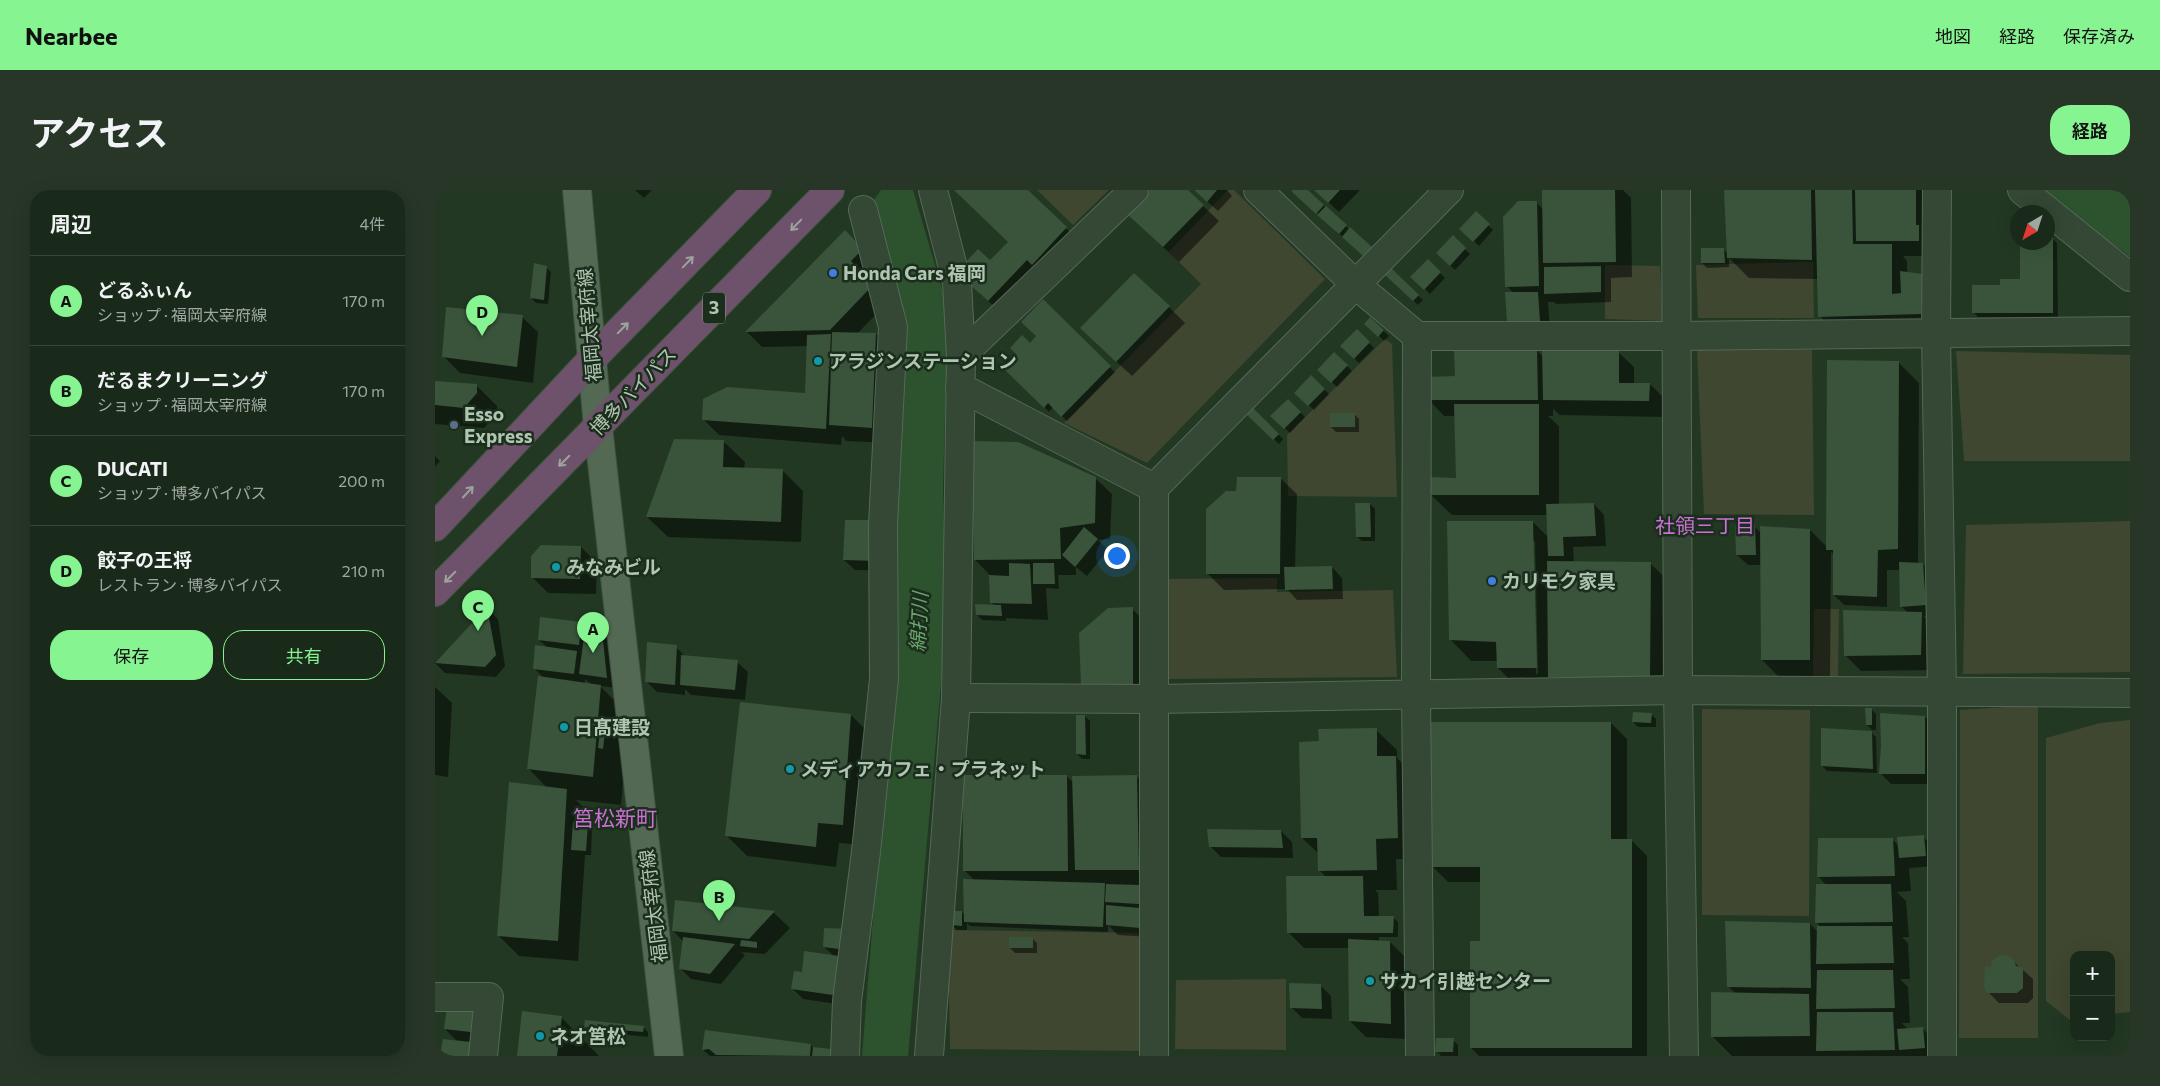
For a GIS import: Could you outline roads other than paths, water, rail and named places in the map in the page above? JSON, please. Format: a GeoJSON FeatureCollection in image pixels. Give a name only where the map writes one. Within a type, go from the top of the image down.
{"type":"FeatureCollection","features":[{"type":"Feature","properties":{"kind":"highway"},"geometry":{"type":"LineString","coordinates":[[435,527],[592,359],[757,190]]}},
{"type":"Feature","properties":{"kind":"highway","name":"博多バイパス"},"geometry":{"type":"LineString","coordinates":[[435,592],[830,190]]}},
{"type":"Feature","properties":{"kind":"main road","name":"福岡太宰府線"},"geometry":{"type":"LineString","coordinates":[[577,190],[598,427],[669,1056]]}},
{"type":"Feature","properties":{"kind":"street"},"geometry":{"type":"LineString","coordinates":[[929,1056],[956,698],[961,356],[957,283],[933,190]]}},
{"type":"Feature","properties":{"kind":"street"},"geometry":{"type":"LineString","coordinates":[[961,356],[1134,190]]}},
{"type":"Feature","properties":{"kind":"street"},"geometry":{"type":"LineString","coordinates":[[1258,190],[1355,284],[1417,336],[1936,334],[2130,330]]}},
{"type":"Feature","properties":{"kind":"street"},"geometry":{"type":"LineString","coordinates":[[1154,1056],[1154,488],[1449,190]]}},
{"type":"Feature","properties":{"kind":"street"},"geometry":{"type":"LineString","coordinates":[[1676,190],[1678,336],[1677,690],[1684,1056]]}},
{"type":"Feature","properties":{"kind":"street"},"geometry":{"type":"LineString","coordinates":[[1937,190],[1936,334],[1942,692],[1942,1056]]}},
{"type":"Feature","properties":{"kind":"street"},"geometry":{"type":"LineString","coordinates":[[2022,190],[2130,277]]}},
{"type":"Feature","properties":{"kind":"street"},"geometry":{"type":"LineString","coordinates":[[845,1056],[847,1001],[867,852],[884,679],[883,525],[893,327],[863,210]]}},
{"type":"Feature","properties":{"kind":"street"},"geometry":{"type":"LineString","coordinates":[[1417,336],[1416,694],[1420,1056]]}},
{"type":"Feature","properties":{"kind":"street"},"geometry":{"type":"LineString","coordinates":[[960,387],[1154,488]]}},
{"type":"Feature","properties":{"kind":"street"},"geometry":{"type":"LineString","coordinates":[[956,698],[1154,699],[1677,690],[2130,693]]}},
{"type":"Feature","properties":{"kind":"street"},"geometry":{"type":"LineString","coordinates":[[435,997],[489,997],[483,1056]]}},
{"type":"Feature","properties":{"kind":"water","name":"綿打川"},"geometry":{"type":"Polygon","coordinates":[[[881,190],[913,190],[948,309],[943,487],[946,628],[908,1056],[862,1056],[898,607],[895,471],[868,208],[881,190]]]}},
{"type":"Feature","properties":{"kind":"water"},"geometry":{"type":"Polygon","coordinates":[[[2036,190],[2130,190],[2130,257],[2123,251],[2036,190]]]}},
{"type":"Feature","properties":{"kind":"place","name":"Honda Cars 福岡"},"geometry":{"type":"Point","coordinates":[833,273]}},
{"type":"Feature","properties":{"kind":"place","name":"餃子の王将"},"geometry":{"type":"Point","coordinates":[482,336]}},
{"type":"Feature","properties":{"kind":"place","name":"アラジンステーション"},"geometry":{"type":"Point","coordinates":[818,361]}},
{"type":"Feature","properties":{"kind":"place","name":"Esso Express"},"geometry":{"type":"Point","coordinates":[454,425]}},
{"type":"Feature","properties":{"kind":"place","name":"みなみビル"},"geometry":{"type":"Point","coordinates":[556,567]}},
{"type":"Feature","properties":{"kind":"place","name":"カリモク家具"},"geometry":{"type":"Point","coordinates":[1492,581]}},
{"type":"Feature","properties":{"kind":"place","name":"DUCATI"},"geometry":{"type":"Point","coordinates":[478,631]}},
{"type":"Feature","properties":{"kind":"place","name":"どるふぃん"},"geometry":{"type":"Point","coordinates":[593,653]}},
{"type":"Feature","properties":{"kind":"place","name":"日髙建設"},"geometry":{"type":"Point","coordinates":[564,727]}},
{"type":"Feature","properties":{"kind":"place","name":"メディアカフェ・プラネット"},"geometry":{"type":"Point","coordinates":[790,769]}},
{"type":"Feature","properties":{"kind":"place","name":"だるまクリーニング"},"geometry":{"type":"Point","coordinates":[719,921]}},
{"type":"Feature","properties":{"kind":"place","name":"サカイ引越センター"},"geometry":{"type":"Point","coordinates":[1370,981]}},
{"type":"Feature","properties":{"kind":"place","name":"ネオ筥松"},"geometry":{"type":"Point","coordinates":[540,1036]}},
{"type":"Feature","properties":{"kind":"district","name":"社領三丁目"},"geometry":{"type":"Point","coordinates":[1705,526]}},
{"type":"Feature","properties":{"kind":"district","name":"筥松新町"},"geometry":{"type":"Point","coordinates":[615,819]}}]}
